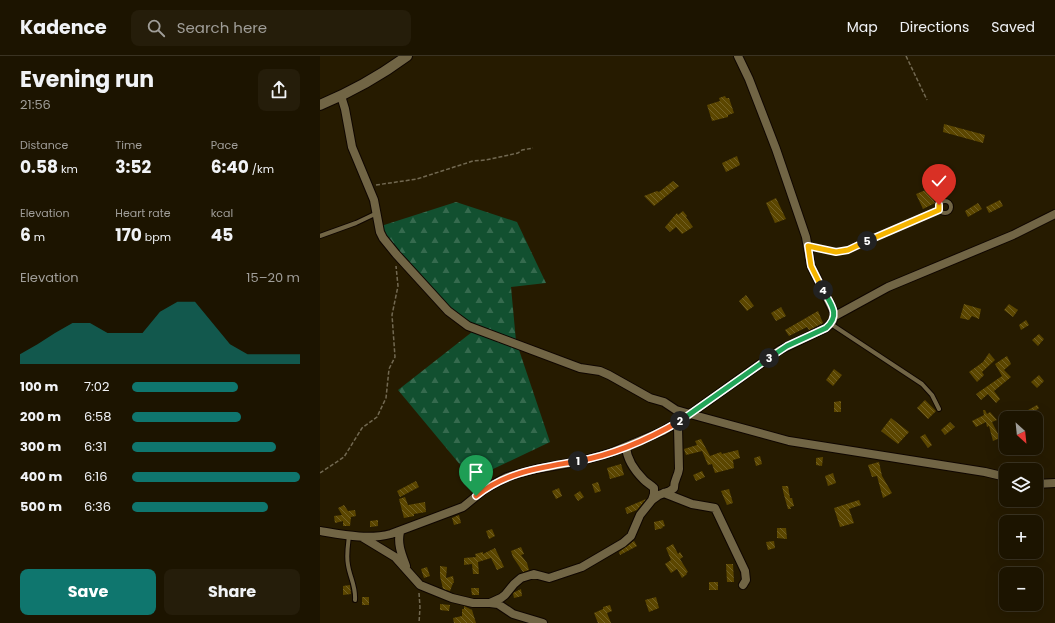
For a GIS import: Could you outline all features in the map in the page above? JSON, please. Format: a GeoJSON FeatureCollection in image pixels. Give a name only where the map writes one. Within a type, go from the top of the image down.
{"type":"FeatureCollection","features":[{"type":"Feature","properties":{"kind":"street"},"geometry":{"type":"LineString","coordinates":[[320,105],[341,96],[385,73],[408,56]]}},
{"type":"Feature","properties":{"kind":"street"},"geometry":{"type":"LineString","coordinates":[[738,56],[749,79],[776,149],[808,246],[811,266],[833,308],[833,320]]}},
{"type":"Feature","properties":{"kind":"street"},"geometry":{"type":"LineString","coordinates":[[341,96],[345,108],[352,147],[369,189],[383,238],[448,311],[468,326],[580,368],[609,374],[650,398],[664,402],[676,410],[690,414],[789,441],[999,475]]}},
{"type":"Feature","properties":{"kind":"street"},"geometry":{"type":"LineString","coordinates":[[320,531],[361,537],[383,536],[400,532],[463,507],[485,489],[507,477],[536,468],[581,461],[626,447],[663,431],[680,421],[780,350],[826,328],[833,320],[888,287],[1014,235],[1055,214]]}},
{"type":"Feature","properties":{"kind":"street"},"geometry":{"type":"LineString","coordinates":[[490,603],[506,595],[514,584],[521,578],[534,574],[549,578],[582,567],[623,543],[631,536],[640,515],[652,500],[663,493],[673,490],[674,480],[678,475],[679,469],[678,427],[680,421]]}},
{"type":"Feature","properties":{"kind":"street"},"geometry":{"type":"LineString","coordinates":[[626,447],[626,454],[629,461],[640,476],[654,488],[652,500]]}},
{"type":"Feature","properties":{"kind":"street"},"geometry":{"type":"LineString","coordinates":[[1043,484],[1055,483]]}},
{"type":"Feature","properties":{"kind":"street"},"geometry":{"type":"LineString","coordinates":[[663,493],[692,504],[715,508],[745,571],[746,580],[743,585]]}},
{"type":"Feature","properties":{"kind":"street"},"geometry":{"type":"LineString","coordinates":[[400,532],[400,546],[408,571]]}},
{"type":"Feature","properties":{"kind":"street"},"geometry":{"type":"LineString","coordinates":[[361,537],[395,557],[420,585],[452,598],[479,604],[498,604],[513,614],[543,623]]}},
{"type":"Feature","properties":{"kind":"lane"},"geometry":{"type":"LineString","coordinates":[[808,246],[831,252],[842,252],[939,210]]}},
{"type":"Feature","properties":{"kind":"lane"},"geometry":{"type":"LineString","coordinates":[[320,236],[350,226],[377,213]]}},
{"type":"Feature","properties":{"kind":"lane"},"geometry":{"type":"LineString","coordinates":[[833,320],[922,384],[932,395],[939,409]]}},
{"type":"Feature","properties":{"kind":"lane"},"geometry":{"type":"LineString","coordinates":[[349,536],[347,559],[349,570],[355,586],[355,600]]}},
{"type":"Feature","properties":{"kind":"path"},"geometry":{"type":"LineString","coordinates":[[906,56],[927,100]]}},
{"type":"Feature","properties":{"kind":"path"},"geometry":{"type":"LineString","coordinates":[[369,189],[377,185],[417,179],[473,161],[486,160],[533,148]]}},
{"type":"Feature","properties":{"kind":"path"},"geometry":{"type":"LineString","coordinates":[[320,473],[344,457],[362,428],[377,417],[386,398],[389,369],[395,357],[392,315],[398,286],[396,254]]}},
{"type":"Feature","properties":{"kind":"path"},"geometry":{"type":"LineString","coordinates":[[414,578],[419,596],[419,623]]}},
{"type":"Feature","properties":{"kind":"green space"},"geometry":{"type":"Polygon","coordinates":[[[456,202],[517,222],[546,283],[511,287],[516,341],[550,442],[472,479],[398,390],[472,332],[402,263],[381,226],[456,202]]]}},
{"type":"Feature","properties":{"kind":"building"},"geometry":{"type":"Polygon","coordinates":[[[725,96],[726,98],[729,98],[734,113],[728,115],[728,117],[712,121],[707,105],[720,101],[719,98],[725,96]]]}},
{"type":"Feature","properties":{"kind":"building"},"geometry":{"type":"Polygon","coordinates":[[[944,124],[985,135],[983,143],[943,132],[944,124]]]}},
{"type":"Feature","properties":{"kind":"building"},"geometry":{"type":"Polygon","coordinates":[[[737,156],[740,165],[726,172],[722,163],[737,156]]]}},
{"type":"Feature","properties":{"kind":"building"},"geometry":{"type":"Polygon","coordinates":[[[673,181],[679,186],[654,206],[644,196],[657,191],[659,192],[673,181]]]}},
{"type":"Feature","properties":{"kind":"building"},"geometry":{"type":"Polygon","coordinates":[[[928,189],[935,203],[923,209],[916,194],[928,189]]]}},
{"type":"Feature","properties":{"kind":"building"},"geometry":{"type":"Polygon","coordinates":[[[776,198],[786,219],[775,223],[766,203],[776,198]]]}},
{"type":"Feature","properties":{"kind":"building"},"geometry":{"type":"Polygon","coordinates":[[[1000,200],[1003,206],[989,213],[986,207],[1000,200]]]}},
{"type":"Feature","properties":{"kind":"building"},"geometry":{"type":"Polygon","coordinates":[[[978,203],[982,209],[968,217],[965,211],[978,203]]]}},
{"type":"Feature","properties":{"kind":"building"},"geometry":{"type":"Polygon","coordinates":[[[683,211],[693,227],[682,234],[676,227],[670,232],[665,227],[677,213],[678,215],[683,211]]]}},
{"type":"Feature","properties":{"kind":"building"},"geometry":{"type":"Polygon","coordinates":[[[746,295],[754,306],[747,311],[739,301],[746,295]]]}},
{"type":"Feature","properties":{"kind":"building"},"geometry":{"type":"Polygon","coordinates":[[[964,304],[981,309],[979,319],[972,316],[969,320],[960,318],[964,304]]]}},
{"type":"Feature","properties":{"kind":"building"},"geometry":{"type":"Polygon","coordinates":[[[1009,304],[1018,310],[1013,317],[1004,310],[1009,304]]]}},
{"type":"Feature","properties":{"kind":"building"},"geometry":{"type":"Polygon","coordinates":[[[781,307],[786,316],[776,321],[771,313],[781,307]]]}},
{"type":"Feature","properties":{"kind":"building"},"geometry":{"type":"Polygon","coordinates":[[[818,311],[823,323],[809,330],[807,327],[789,336],[785,330],[818,311]]]}},
{"type":"Feature","properties":{"kind":"building"},"geometry":{"type":"Polygon","coordinates":[[[1026,320],[1029,325],[1021,330],[1019,325],[1026,320]]]}},
{"type":"Feature","properties":{"kind":"building"},"geometry":{"type":"Polygon","coordinates":[[[1039,334],[1044,339],[1038,346],[1032,340],[1039,334]]]}},
{"type":"Feature","properties":{"kind":"building"},"geometry":{"type":"Polygon","coordinates":[[[989,353],[995,360],[982,372],[984,375],[977,382],[969,372],[983,362],[989,353]]]}},
{"type":"Feature","properties":{"kind":"building"},"geometry":{"type":"Polygon","coordinates":[[[1007,356],[1011,364],[1004,370],[1011,377],[994,391],[1000,399],[996,403],[988,394],[981,400],[976,394],[1002,376],[995,364],[1007,356]]]}},
{"type":"Feature","properties":{"kind":"building"},"geometry":{"type":"Polygon","coordinates":[[[834,369],[842,375],[833,386],[826,380],[834,369]]]}},
{"type":"Feature","properties":{"kind":"building"},"geometry":{"type":"Polygon","coordinates":[[[1039,375],[1044,381],[1037,388],[1031,382],[1039,375]]]}},
{"type":"Feature","properties":{"kind":"building"},"geometry":{"type":"Polygon","coordinates":[[[925,400],[936,411],[928,419],[917,408],[925,400]]]}},
{"type":"Feature","properties":{"kind":"building"},"geometry":{"type":"Polygon","coordinates":[[[841,401],[841,412],[834,412],[834,402],[841,401]]]}},
{"type":"Feature","properties":{"kind":"building"},"geometry":{"type":"Polygon","coordinates":[[[1037,405],[1039,408],[1035,411],[1026,411],[1037,405]]]}},
{"type":"Feature","properties":{"kind":"building"},"geometry":{"type":"Polygon","coordinates":[[[983,410],[985,410],[987,414],[990,412],[997,420],[992,422],[999,438],[993,441],[989,426],[987,427],[986,422],[976,427],[972,421],[984,415],[983,410]]]}},
{"type":"Feature","properties":{"kind":"building"},"geometry":{"type":"Polygon","coordinates":[[[891,418],[909,432],[898,444],[881,431],[891,418]]]}},
{"type":"Feature","properties":{"kind":"building"},"geometry":{"type":"Polygon","coordinates":[[[950,422],[955,427],[945,435],[941,430],[950,422]]]}},
{"type":"Feature","properties":{"kind":"building"},"geometry":{"type":"Polygon","coordinates":[[[925,434],[932,445],[928,448],[920,437],[925,434]]]}},
{"type":"Feature","properties":{"kind":"building"},"geometry":{"type":"Polygon","coordinates":[[[701,439],[710,456],[721,452],[722,454],[738,450],[740,458],[733,460],[734,468],[715,473],[712,464],[708,465],[702,451],[686,455],[684,449],[697,445],[695,441],[701,439]]]}},
{"type":"Feature","properties":{"kind":"building"},"geometry":{"type":"Polygon","coordinates":[[[760,456],[762,464],[756,466],[754,458],[760,456]]]}},
{"type":"Feature","properties":{"kind":"building"},"geometry":{"type":"Polygon","coordinates":[[[823,457],[822,466],[816,465],[816,458],[823,457]]]}},
{"type":"Feature","properties":{"kind":"building"},"geometry":{"type":"Polygon","coordinates":[[[879,462],[882,476],[892,493],[883,498],[877,476],[872,477],[868,465],[879,462]]]}},
{"type":"Feature","properties":{"kind":"building"},"geometry":{"type":"Polygon","coordinates":[[[621,464],[624,475],[610,479],[607,468],[621,464]]]}},
{"type":"Feature","properties":{"kind":"building"},"geometry":{"type":"Polygon","coordinates":[[[702,471],[705,477],[696,481],[693,475],[702,471]]]}},
{"type":"Feature","properties":{"kind":"building"},"geometry":{"type":"Polygon","coordinates":[[[833,473],[836,483],[828,486],[825,476],[833,473]]]}},
{"type":"Feature","properties":{"kind":"building"},"geometry":{"type":"Polygon","coordinates":[[[416,481],[419,487],[400,497],[397,491],[416,481]]]}},
{"type":"Feature","properties":{"kind":"building"},"geometry":{"type":"Polygon","coordinates":[[[598,482],[601,491],[595,493],[592,484],[598,482]]]}},
{"type":"Feature","properties":{"kind":"building"},"geometry":{"type":"Polygon","coordinates":[[[782,486],[788,486],[790,498],[792,498],[794,506],[790,507],[791,509],[788,509],[782,486]]]}},
{"type":"Feature","properties":{"kind":"building"},"geometry":{"type":"Polygon","coordinates":[[[559,488],[562,496],[556,499],[552,491],[559,488]]]}},
{"type":"Feature","properties":{"kind":"building"},"geometry":{"type":"Polygon","coordinates":[[[729,489],[733,503],[727,505],[721,491],[729,489]]]}},
{"type":"Feature","properties":{"kind":"building"},"geometry":{"type":"Polygon","coordinates":[[[580,491],[584,497],[578,501],[574,495],[580,491]]]}},
{"type":"Feature","properties":{"kind":"building"},"geometry":{"type":"Polygon","coordinates":[[[405,497],[408,505],[425,502],[426,512],[414,514],[414,516],[404,518],[399,499],[405,497]]]}},
{"type":"Feature","properties":{"kind":"building"},"geometry":{"type":"Polygon","coordinates":[[[646,499],[637,510],[627,514],[625,508],[646,499]]]}},
{"type":"Feature","properties":{"kind":"building"},"geometry":{"type":"Polygon","coordinates":[[[859,500],[861,505],[849,509],[854,523],[840,527],[834,508],[859,500]]]}},
{"type":"Feature","properties":{"kind":"building"},"geometry":{"type":"Polygon","coordinates":[[[344,505],[348,511],[355,510],[356,516],[351,517],[350,526],[343,526],[343,521],[335,523],[334,516],[342,515],[338,508],[344,505]]]}},
{"type":"Feature","properties":{"kind":"building"},"geometry":{"type":"Polygon","coordinates":[[[459,515],[461,523],[454,525],[452,518],[459,515]]]}},
{"type":"Feature","properties":{"kind":"building"},"geometry":{"type":"Polygon","coordinates":[[[378,520],[378,526],[370,527],[370,521],[378,520]]]}},
{"type":"Feature","properties":{"kind":"building"},"geometry":{"type":"Polygon","coordinates":[[[663,520],[665,526],[655,530],[654,522],[663,520]]]}},
{"type":"Feature","properties":{"kind":"building"},"geometry":{"type":"Polygon","coordinates":[[[777,528],[786,528],[787,539],[777,538],[777,528]]]}},
{"type":"Feature","properties":{"kind":"building"},"geometry":{"type":"Polygon","coordinates":[[[492,529],[495,536],[489,539],[486,531],[492,529]]]}},
{"type":"Feature","properties":{"kind":"building"},"geometry":{"type":"Polygon","coordinates":[[[634,541],[637,546],[620,555],[619,552],[634,541]]]}},
{"type":"Feature","properties":{"kind":"building"},"geometry":{"type":"Polygon","coordinates":[[[774,541],[775,548],[768,550],[766,542],[774,541]]]}},
{"type":"Feature","properties":{"kind":"building"},"geometry":{"type":"Polygon","coordinates":[[[673,544],[678,554],[680,552],[683,557],[680,559],[688,572],[682,578],[677,569],[671,573],[665,564],[671,560],[666,548],[673,544]]]}},
{"type":"Feature","properties":{"kind":"building"},"geometry":{"type":"Polygon","coordinates":[[[521,547],[524,554],[521,555],[527,563],[529,570],[523,572],[513,557],[511,551],[521,547]]]}},
{"type":"Feature","properties":{"kind":"building"},"geometry":{"type":"Polygon","coordinates":[[[495,548],[504,567],[497,570],[491,558],[478,562],[479,574],[473,574],[472,564],[464,565],[464,558],[476,557],[475,554],[483,552],[483,554],[495,548]]]}},
{"type":"Feature","properties":{"kind":"building"},"geometry":{"type":"Polygon","coordinates":[[[726,564],[733,564],[734,582],[727,582],[726,564]]]}},
{"type":"Feature","properties":{"kind":"building"},"geometry":{"type":"Polygon","coordinates":[[[440,566],[447,567],[446,578],[453,576],[454,583],[450,591],[443,589],[440,576],[440,566]]]}},
{"type":"Feature","properties":{"kind":"building"},"geometry":{"type":"Polygon","coordinates":[[[427,567],[430,576],[424,578],[421,569],[427,567]]]}},
{"type":"Feature","properties":{"kind":"building"},"geometry":{"type":"Polygon","coordinates":[[[709,582],[718,582],[718,590],[709,590],[709,582]]]}},
{"type":"Feature","properties":{"kind":"building"},"geometry":{"type":"Polygon","coordinates":[[[350,585],[351,594],[343,595],[343,586],[350,585]]]}},
{"type":"Feature","properties":{"kind":"building"},"geometry":{"type":"Polygon","coordinates":[[[471,588],[479,588],[479,595],[472,595],[471,588]]]}},
{"type":"Feature","properties":{"kind":"building"},"geometry":{"type":"Polygon","coordinates":[[[521,589],[522,596],[514,598],[513,593],[521,589]]]}},
{"type":"Feature","properties":{"kind":"building"},"geometry":{"type":"Polygon","coordinates":[[[362,597],[369,597],[369,605],[362,605],[362,597]]]}},
{"type":"Feature","properties":{"kind":"building"},"geometry":{"type":"Polygon","coordinates":[[[656,597],[659,608],[649,612],[645,600],[656,597]]]}},
{"type":"Feature","properties":{"kind":"building"},"geometry":{"type":"Polygon","coordinates":[[[440,604],[450,605],[449,611],[440,610],[440,604]]]}},
{"type":"Feature","properties":{"kind":"building"},"geometry":{"type":"Polygon","coordinates":[[[610,605],[612,611],[607,613],[611,623],[598,623],[594,613],[603,609],[603,607],[610,605]]]}},
{"type":"Feature","properties":{"kind":"building"},"geometry":{"type":"Polygon","coordinates":[[[464,606],[472,610],[476,623],[454,623],[453,618],[462,616],[462,609],[464,609],[464,606]]]}},
{"type":"Feature","properties":{"kind":"route"},"geometry":{"type":"LineString","coordinates":[[476,496],[498,481],[507,477],[536,468],[581,461],[610,453],[663,431],[680,421],[780,350],[826,328],[831,324],[835,316],[833,308],[811,266],[808,246],[831,252],[842,252],[939,210],[939,205]]}}]}
